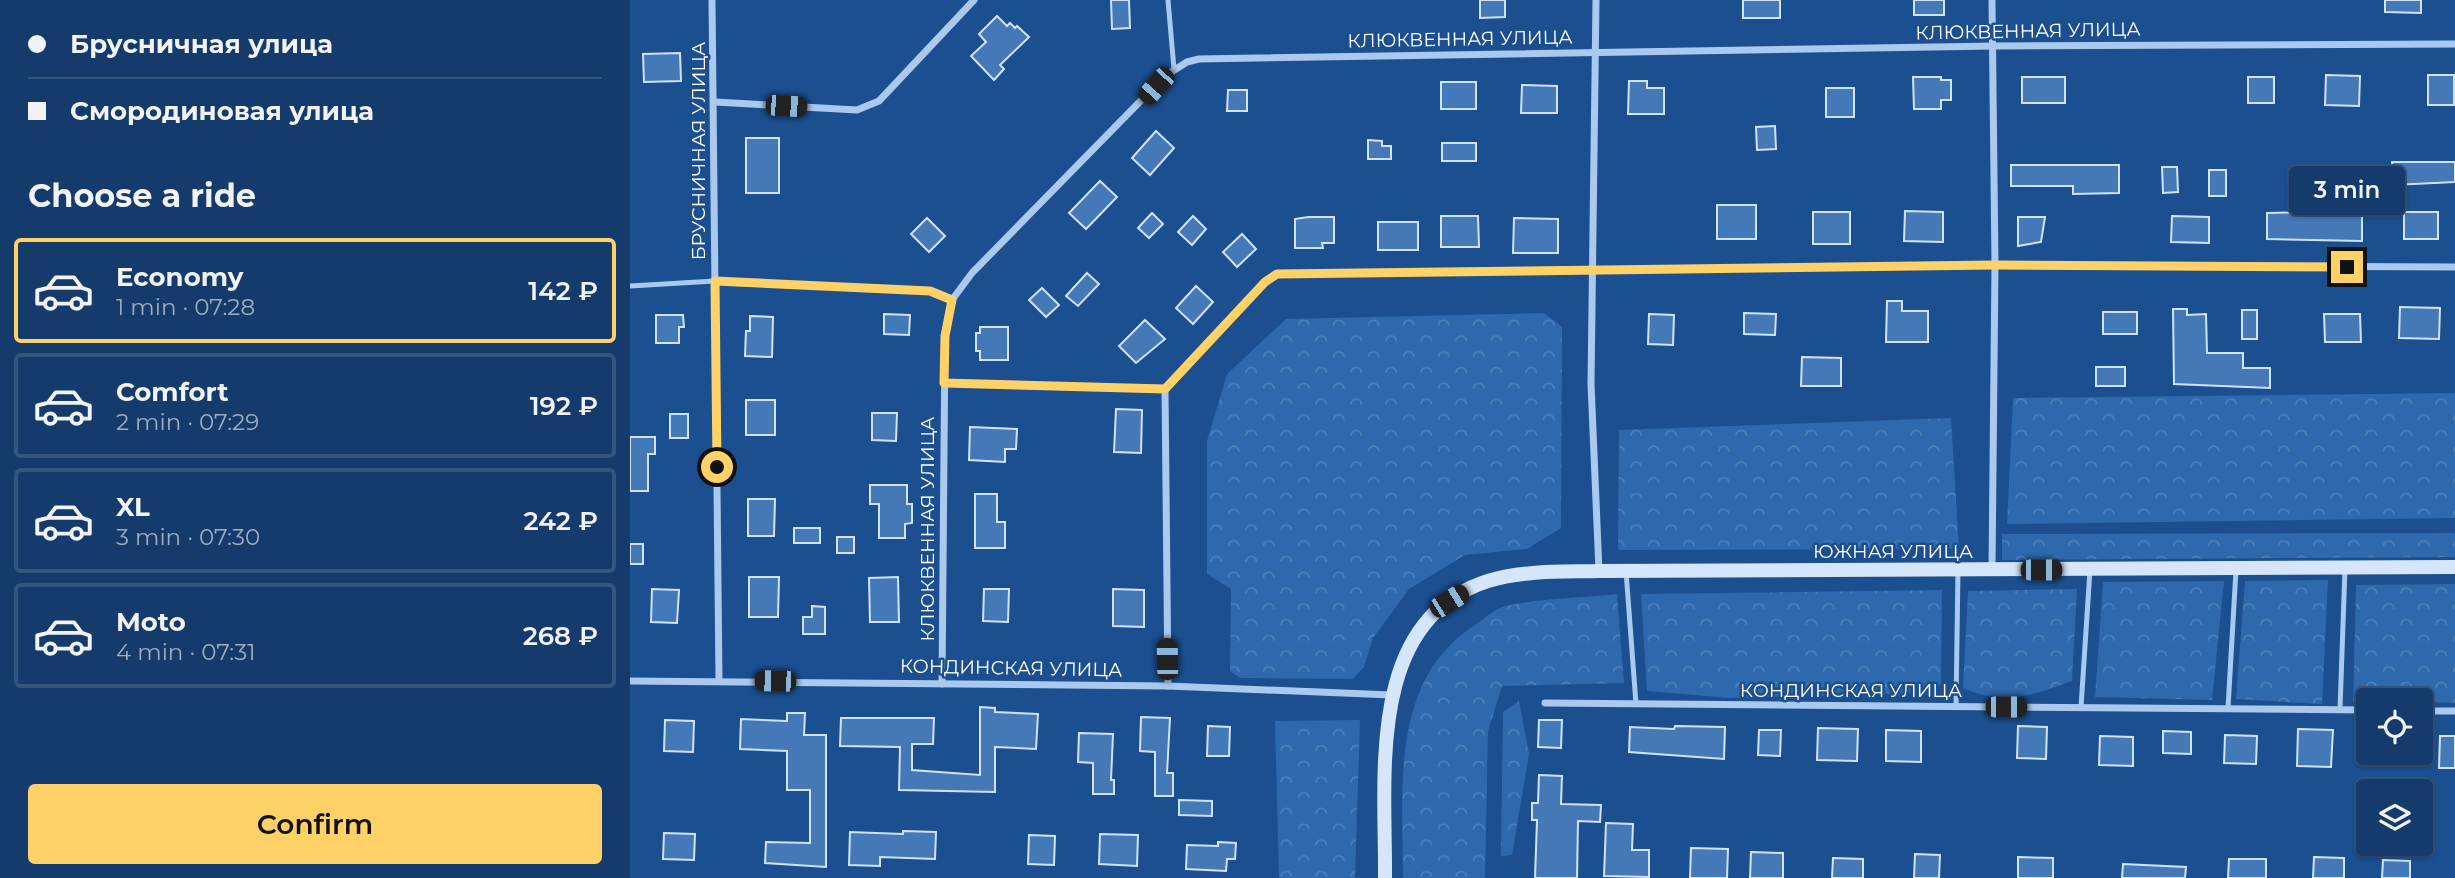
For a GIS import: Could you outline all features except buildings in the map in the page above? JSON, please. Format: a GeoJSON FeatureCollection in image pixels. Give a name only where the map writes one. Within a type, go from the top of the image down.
{"type":"FeatureCollection","features":[{"type":"Feature","properties":{"kind":"street","name":"БРУСНИЧНАЯ УЛИЦА"},"geometry":{"type":"LineString","coordinates":[[712,0],[719,681]]}},
{"type":"Feature","properties":{"kind":"street"},"geometry":{"type":"LineString","coordinates":[[715,102],[856,110],[879,101],[974,0]]}},
{"type":"Feature","properties":{"kind":"street"},"geometry":{"type":"LineString","coordinates":[[1595,0],[1591,384],[1599,571]]}},
{"type":"Feature","properties":{"kind":"street"},"geometry":{"type":"LineString","coordinates":[[1992,0],[1995,46],[1992,570]]}},
{"type":"Feature","properties":{"kind":"street","name":"КЛЮКВЕННАЯ УЛИЦА"},"geometry":{"type":"LineString","coordinates":[[942,684],[945,336],[952,300],[971,273],[1174,69],[1199,59],[1995,46],[2455,44]]}},
{"type":"Feature","properties":{"kind":"street"},"geometry":{"type":"LineString","coordinates":[[1168,686],[1165,389],[1265,282],[1277,274],[1995,265],[2455,267]]}},
{"type":"Feature","properties":{"kind":"street","name":"ЮЖНАЯ УЛИЦА"},"geometry":{"type":"LineString","coordinates":[[1385,878],[1386,781],[1392,695],[1402,660],[1423,625],[1449,601],[1468,589],[1514,575],[1599,571],[2455,567]]}},
{"type":"Feature","properties":{"kind":"street","name":"КОНДИНСКАЯ УЛИЦА"},"geometry":{"type":"LineString","coordinates":[[630,681],[1168,686],[1392,695]]}},
{"type":"Feature","properties":{"kind":"street","name":"КОНДИНСКАЯ УЛИЦА"},"geometry":{"type":"LineString","coordinates":[[1545,703],[2356,710]]}},
{"type":"Feature","properties":{"kind":"street"},"geometry":{"type":"LineString","coordinates":[[2433,711],[2455,711]]}},
{"type":"Feature","properties":{"kind":"lane"},"geometry":{"type":"LineString","coordinates":[[1168,0],[1174,69]]}},
{"type":"Feature","properties":{"kind":"lane"},"geometry":{"type":"LineString","coordinates":[[630,286],[715,281],[930,291],[952,300]]}},
{"type":"Feature","properties":{"kind":"lane"},"geometry":{"type":"LineString","coordinates":[[944,383],[1165,389]]}},
{"type":"Feature","properties":{"kind":"lane"},"geometry":{"type":"LineString","coordinates":[[2340,709],[2345,568]]}},
{"type":"Feature","properties":{"kind":"lane"},"geometry":{"type":"LineString","coordinates":[[1956,706],[1958,570]]}},
{"type":"Feature","properties":{"kind":"lane"},"geometry":{"type":"LineString","coordinates":[[2081,707],[2090,570]]}},
{"type":"Feature","properties":{"kind":"lane"},"geometry":{"type":"LineString","coordinates":[[2228,708],[2236,570]]}},
{"type":"Feature","properties":{"kind":"lane"},"geometry":{"type":"LineString","coordinates":[[1626,571],[1636,704]]}},
{"type":"Feature","properties":{"kind":"green space"},"geometry":{"type":"Polygon","coordinates":[[[1544,313],[1562,327],[1561,528],[1527,549],[1465,555],[1409,589],[1373,638],[1364,667],[1353,679],[1240,678],[1230,671],[1231,589],[1207,574],[1207,441],[1227,374],[1286,319],[1544,313]]]}},
{"type":"Feature","properties":{"kind":"green space"},"geometry":{"type":"Polygon","coordinates":[[[2455,393],[2455,518],[2007,524],[2013,398],[2455,393]]]}},
{"type":"Feature","properties":{"kind":"green space"},"geometry":{"type":"Polygon","coordinates":[[[1951,418],[1959,549],[1618,550],[1619,430],[1951,418]]]}},
{"type":"Feature","properties":{"kind":"green space"},"geometry":{"type":"Polygon","coordinates":[[[2455,533],[2455,557],[2002,560],[2002,534],[2455,533]]]}},
{"type":"Feature","properties":{"kind":"green space"},"geometry":{"type":"Polygon","coordinates":[[[2328,580],[2322,704],[2236,699],[2245,581],[2328,580]]]}},
{"type":"Feature","properties":{"kind":"green space"},"geometry":{"type":"Polygon","coordinates":[[[2224,581],[2212,700],[2095,697],[2103,582],[2224,581]]]}},
{"type":"Feature","properties":{"kind":"green space"},"geometry":{"type":"Polygon","coordinates":[[[2455,584],[2455,703],[2433,702],[2433,688],[2356,688],[2356,702],[2353,703],[2356,585],[2455,584]]]}},
{"type":"Feature","properties":{"kind":"green space"},"geometry":{"type":"Polygon","coordinates":[[[2077,589],[2072,681],[2018,697],[1992,696],[1963,688],[1968,591],[2077,589]]]}},
{"type":"Feature","properties":{"kind":"green space"},"geometry":{"type":"Polygon","coordinates":[[[1942,590],[1941,684],[1931,693],[1729,698],[1647,691],[1641,594],[1942,590]]]}},
{"type":"Feature","properties":{"kind":"green space"},"geometry":{"type":"Polygon","coordinates":[[[1617,594],[1624,683],[1502,686],[1488,731],[1485,878],[1403,878],[1403,774],[1407,739],[1414,706],[1427,675],[1447,648],[1502,607],[1533,601],[1617,594]]]}},
{"type":"Feature","properties":{"kind":"green space"},"geometry":{"type":"Polygon","coordinates":[[[1519,701],[1529,754],[1512,855],[1501,856],[1503,712],[1519,701]]]}},
{"type":"Feature","properties":{"kind":"green space"},"geometry":{"type":"Polygon","coordinates":[[[1360,720],[1355,878],[1279,878],[1275,721],[1360,720]]]}},
{"type":"Feature","properties":{"kind":"route"},"geometry":{"type":"LineString","coordinates":[[717,467],[715,281],[930,291],[952,300],[945,336],[944,383],[1165,389],[1265,282],[1277,274],[1995,265],[2347,267]]}}]}
